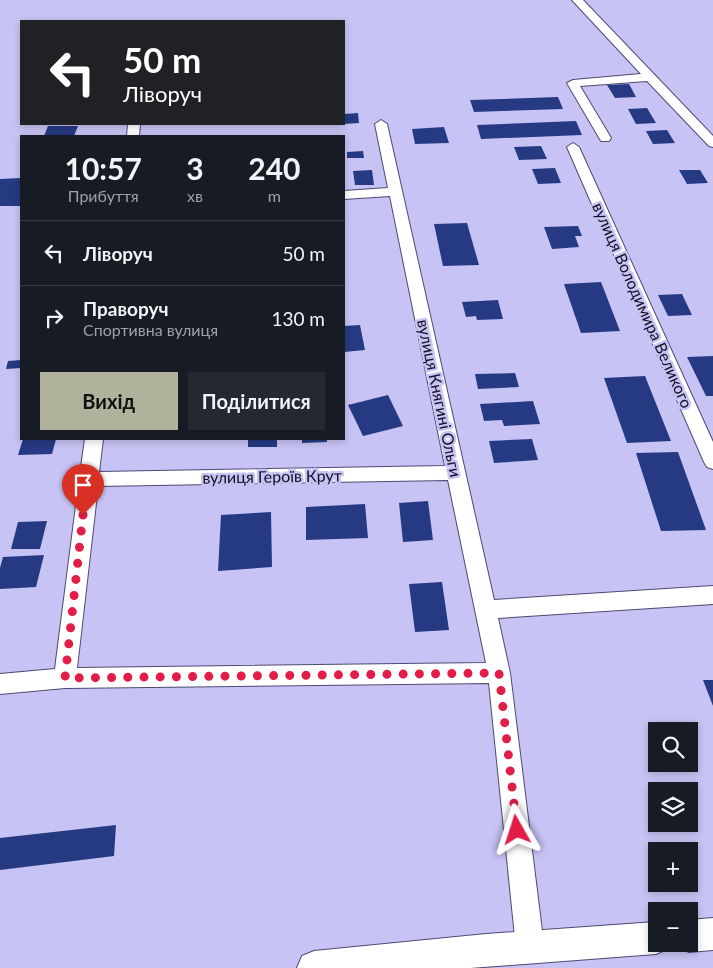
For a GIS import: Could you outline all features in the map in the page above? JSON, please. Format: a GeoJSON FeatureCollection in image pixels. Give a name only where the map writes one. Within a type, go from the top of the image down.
{"type":"FeatureCollection","features":[{"type":"Feature","properties":{"kind":"main road"},"geometry":{"type":"LineString","coordinates":[[698,935],[713,934]]}},
{"type":"Feature","properties":{"kind":"main road"},"geometry":{"type":"LineString","coordinates":[[314,968],[530,947],[648,939]]}},
{"type":"Feature","properties":{"kind":"street"},"geometry":{"type":"LineString","coordinates":[[576,0],[713,143]]}},
{"type":"Feature","properties":{"kind":"street"},"geometry":{"type":"LineString","coordinates":[[605,138],[572,83],[650,78]]}},
{"type":"Feature","properties":{"kind":"street","name":"вулиця Княгині Ольги"},"geometry":{"type":"LineString","coordinates":[[381,124],[499,673]]}},
{"type":"Feature","properties":{"kind":"street","name":"вулиця Володимира Великого"},"geometry":{"type":"LineString","coordinates":[[573,147],[713,462]]}},
{"type":"Feature","properties":{"kind":"street"},"geometry":{"type":"LineString","coordinates":[[345,195],[397,192]]}},
{"type":"Feature","properties":{"kind":"street"},"geometry":{"type":"LineString","coordinates":[[65,678],[87,479],[94,440]]}},
{"type":"Feature","properties":{"kind":"street","name":"вулиця Героїв Крут"},"geometry":{"type":"LineString","coordinates":[[87,479],[456,473]]}},
{"type":"Feature","properties":{"kind":"street"},"geometry":{"type":"LineString","coordinates":[[486,610],[713,595]]}},
{"type":"Feature","properties":{"kind":"street"},"geometry":{"type":"LineString","coordinates":[[0,684],[65,678],[499,673],[530,947]]}},
{"type":"Feature","properties":{"kind":"building"},"geometry":{"type":"Polygon","coordinates":[[[629,84],[636,97],[615,98],[607,85],[629,84]]]}},
{"type":"Feature","properties":{"kind":"building"},"geometry":{"type":"Polygon","coordinates":[[[558,97],[563,109],[474,112],[470,100],[558,97]]]}},
{"type":"Feature","properties":{"kind":"building"},"geometry":{"type":"Polygon","coordinates":[[[647,108],[656,123],[636,124],[628,109],[647,108]]]}},
{"type":"Feature","properties":{"kind":"building"},"geometry":{"type":"Polygon","coordinates":[[[358,113],[359,123],[345,124],[345,114],[358,113]]]}},
{"type":"Feature","properties":{"kind":"building"},"geometry":{"type":"Polygon","coordinates":[[[576,121],[582,135],[481,139],[477,125],[576,121]]]}},
{"type":"Feature","properties":{"kind":"building"},"geometry":{"type":"Polygon","coordinates":[[[48,126],[78,126],[74,135],[44,135],[48,126]]]}},
{"type":"Feature","properties":{"kind":"building"},"geometry":{"type":"Polygon","coordinates":[[[444,127],[449,143],[415,144],[412,129],[444,127]]]}},
{"type":"Feature","properties":{"kind":"building"},"geometry":{"type":"Polygon","coordinates":[[[667,130],[675,143],[653,144],[646,131],[667,130]]]}},
{"type":"Feature","properties":{"kind":"building"},"geometry":{"type":"Polygon","coordinates":[[[541,146],[547,159],[519,160],[514,147],[541,146]]]}},
{"type":"Feature","properties":{"kind":"building"},"geometry":{"type":"Polygon","coordinates":[[[363,151],[364,158],[347,158],[347,152],[363,151]]]}},
{"type":"Feature","properties":{"kind":"building"},"geometry":{"type":"Polygon","coordinates":[[[555,168],[561,183],[538,184],[532,169],[555,168]]]}},
{"type":"Feature","properties":{"kind":"building"},"geometry":{"type":"Polygon","coordinates":[[[372,170],[374,185],[355,185],[353,171],[372,170]]]}},
{"type":"Feature","properties":{"kind":"building"},"geometry":{"type":"Polygon","coordinates":[[[679,170],[700,170],[708,183],[687,184],[679,170]]]}},
{"type":"Feature","properties":{"kind":"building"},"geometry":{"type":"Polygon","coordinates":[[[20,178],[20,206],[0,206],[0,179],[20,178]]]}},
{"type":"Feature","properties":{"kind":"building"},"geometry":{"type":"Polygon","coordinates":[[[467,223],[479,265],[443,266],[434,224],[467,223]]]}},
{"type":"Feature","properties":{"kind":"building"},"geometry":{"type":"Polygon","coordinates":[[[578,226],[582,236],[575,236],[579,247],[552,249],[544,227],[578,226]]]}},
{"type":"Feature","properties":{"kind":"building"},"geometry":{"type":"Polygon","coordinates":[[[601,282],[620,331],[581,333],[564,284],[601,282]]]}},
{"type":"Feature","properties":{"kind":"building"},"geometry":{"type":"Polygon","coordinates":[[[682,294],[692,315],[668,316],[658,295],[682,294]]]}},
{"type":"Feature","properties":{"kind":"building"},"geometry":{"type":"Polygon","coordinates":[[[498,300],[503,319],[477,320],[476,316],[466,317],[462,302],[498,300]]]}},
{"type":"Feature","properties":{"kind":"building"},"geometry":{"type":"Polygon","coordinates":[[[360,325],[365,350],[345,352],[345,326],[360,325]]]}},
{"type":"Feature","properties":{"kind":"building"},"geometry":{"type":"Polygon","coordinates":[[[713,356],[713,396],[706,396],[687,357],[713,356]]]}},
{"type":"Feature","properties":{"kind":"building"},"geometry":{"type":"Polygon","coordinates":[[[20,360],[20,368],[6,369],[8,361],[20,360]]]}},
{"type":"Feature","properties":{"kind":"building"},"geometry":{"type":"Polygon","coordinates":[[[515,373],[519,387],[478,389],[475,374],[515,373]]]}},
{"type":"Feature","properties":{"kind":"building"},"geometry":{"type":"Polygon","coordinates":[[[645,376],[671,441],[627,443],[604,378],[645,376]]]}},
{"type":"Feature","properties":{"kind":"building"},"geometry":{"type":"Polygon","coordinates":[[[388,395],[403,426],[363,436],[348,405],[388,395]]]}},
{"type":"Feature","properties":{"kind":"building"},"geometry":{"type":"Polygon","coordinates":[[[533,401],[540,424],[504,426],[502,420],[484,421],[480,404],[533,401]]]}},
{"type":"Feature","properties":{"kind":"building"},"geometry":{"type":"Polygon","coordinates":[[[532,439],[538,460],[494,463],[489,441],[532,439]]]}},
{"type":"Feature","properties":{"kind":"building"},"geometry":{"type":"Polygon","coordinates":[[[23,440],[56,440],[52,454],[18,455],[23,440]]]}},
{"type":"Feature","properties":{"kind":"building"},"geometry":{"type":"Polygon","coordinates":[[[248,440],[277,440],[277,447],[248,447],[248,440]]]}},
{"type":"Feature","properties":{"kind":"building"},"geometry":{"type":"Polygon","coordinates":[[[302,440],[327,440],[327,442],[302,443],[302,440]]]}},
{"type":"Feature","properties":{"kind":"building"},"geometry":{"type":"Polygon","coordinates":[[[678,452],[706,530],[661,531],[636,453],[678,452]]]}},
{"type":"Feature","properties":{"kind":"building"},"geometry":{"type":"Polygon","coordinates":[[[428,501],[433,540],[403,542],[399,503],[428,501]]]}},
{"type":"Feature","properties":{"kind":"building"},"geometry":{"type":"Polygon","coordinates":[[[365,504],[368,538],[306,540],[306,507],[365,504]]]}},
{"type":"Feature","properties":{"kind":"building"},"geometry":{"type":"Polygon","coordinates":[[[271,512],[272,567],[218,571],[221,515],[271,512]]]}},
{"type":"Feature","properties":{"kind":"building"},"geometry":{"type":"Polygon","coordinates":[[[47,521],[40,549],[11,549],[18,522],[47,521]]]}},
{"type":"Feature","properties":{"kind":"building"},"geometry":{"type":"Polygon","coordinates":[[[44,555],[36,587],[0,589],[0,568],[3,557],[44,555]]]}},
{"type":"Feature","properties":{"kind":"building"},"geometry":{"type":"Polygon","coordinates":[[[442,582],[449,630],[415,632],[409,584],[442,582]]]}},
{"type":"Feature","properties":{"kind":"building"},"geometry":{"type":"Polygon","coordinates":[[[703,680],[713,680],[713,706],[703,680]]]}},
{"type":"Feature","properties":{"kind":"building"},"geometry":{"type":"Polygon","coordinates":[[[116,825],[114,856],[0,870],[0,838],[116,825]]]}},
{"type":"Feature","properties":{"kind":"route"},"geometry":{"type":"LineString","coordinates":[[83,515],[65,678],[499,673],[517,830]]}}]}
